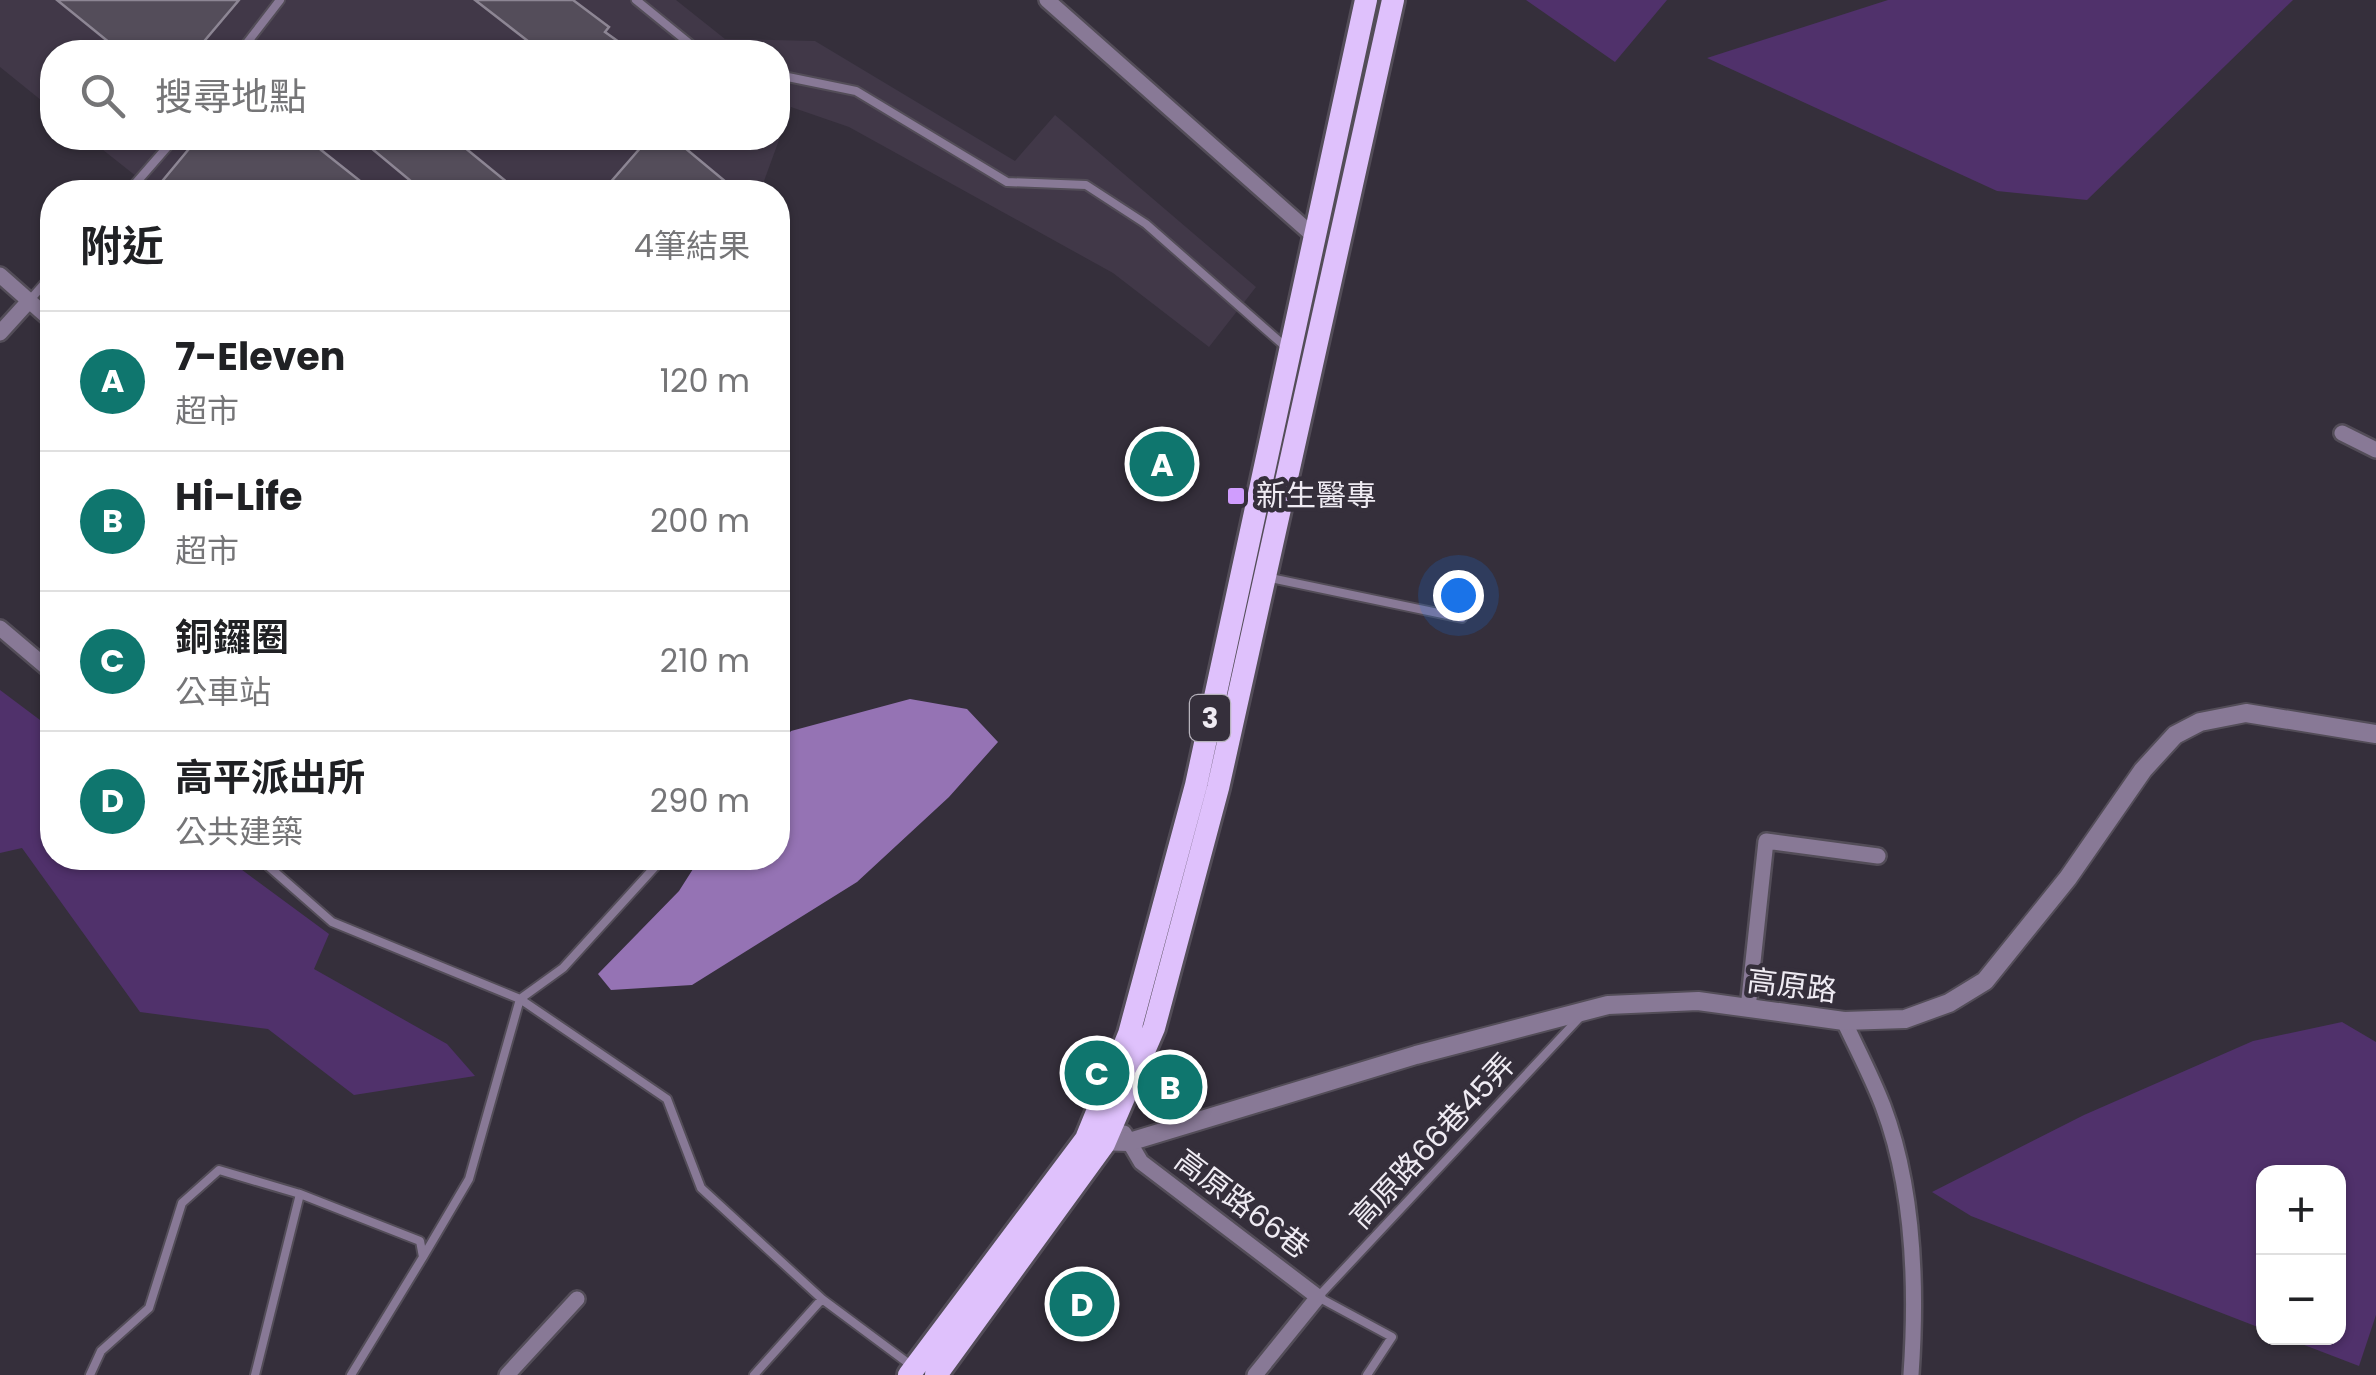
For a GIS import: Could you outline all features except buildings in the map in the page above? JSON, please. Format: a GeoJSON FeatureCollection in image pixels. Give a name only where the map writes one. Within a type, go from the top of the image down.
{"type":"FeatureCollection","features":[{"type":"Feature","properties":{"kind":"main road","name":"3"},"geometry":{"type":"LineString","coordinates":[[1302,355],[1316,238],[1366,0]]}},
{"type":"Feature","properties":{"kind":"main road","name":"3"},"geometry":{"type":"LineString","coordinates":[[922,1373],[1116,1118],[1154,1028],[1218,788],[1254,574],[1302,355],[1393,0]]}},
{"type":"Feature","properties":{"kind":"main road"},"geometry":{"type":"LineString","coordinates":[[1353,62],[1378,69]]}},
{"type":"Feature","properties":{"kind":"main road","name":"3"},"geometry":{"type":"LineString","coordinates":[[1095,1142],[1149,964],[1254,574]]}},
{"type":"Feature","properties":{"kind":"street"},"geometry":{"type":"LineString","coordinates":[[1047,0],[1316,238]]}},
{"type":"Feature","properties":{"kind":"street"},"geometry":{"type":"LineString","coordinates":[[0,275],[40,311]]}},
{"type":"Feature","properties":{"kind":"street"},"geometry":{"type":"LineString","coordinates":[[0,333],[29,301]]}},
{"type":"Feature","properties":{"kind":"street"},"geometry":{"type":"LineString","coordinates":[[2342,433],[2376,450]]}},
{"type":"Feature","properties":{"kind":"street"},"geometry":{"type":"LineString","coordinates":[[0,628],[40,662]]}},
{"type":"Feature","properties":{"kind":"street","name":"高原路"},"geometry":{"type":"LineString","coordinates":[[1095,1142],[1129,1142],[1589,1008],[1657,1000],[1844,1021],[1905,1018],[1949,1004],[1985,981],[2068,878],[2143,770],[2175,736],[2200,722],[2246,713],[2376,734]]}},
{"type":"Feature","properties":{"kind":"street"},"geometry":{"type":"LineString","coordinates":[[1748,1008],[1766,841],[1878,856]]}},
{"type":"Feature","properties":{"kind":"street"},"geometry":{"type":"LineString","coordinates":[[1844,1021],[1883,1106],[1902,1173],[1915,1324],[1911,1375]]}},
{"type":"Feature","properties":{"kind":"street","name":"高原路66巷"},"geometry":{"type":"LineString","coordinates":[[1116,1118],[1141,1162],[1318,1297],[1255,1375]]}},
{"type":"Feature","properties":{"kind":"street"},"geometry":{"type":"LineString","coordinates":[[507,1375],[577,1299]]}},
{"type":"Feature","properties":{"kind":"lane"},"geometry":{"type":"LineString","coordinates":[[249,40],[280,0]]}},
{"type":"Feature","properties":{"kind":"lane"},"geometry":{"type":"LineString","coordinates":[[636,0],[685,40]]}},
{"type":"Feature","properties":{"kind":"lane"},"geometry":{"type":"LineString","coordinates":[[790,78],[856,92],[1007,182],[1086,185],[1146,224],[1302,355]]}},
{"type":"Feature","properties":{"kind":"lane"},"geometry":{"type":"LineString","coordinates":[[138,180],[165,150]]}},
{"type":"Feature","properties":{"kind":"lane"},"geometry":{"type":"LineString","coordinates":[[29,301],[40,289]]}},
{"type":"Feature","properties":{"kind":"lane"},"geometry":{"type":"LineString","coordinates":[[1254,574],[1462,618]]}},
{"type":"Feature","properties":{"kind":"lane"},"geometry":{"type":"LineString","coordinates":[[272,870],[332,922],[520,999],[667,1099],[701,1188],[822,1299],[922,1373]]}},
{"type":"Feature","properties":{"kind":"lane"},"geometry":{"type":"LineString","coordinates":[[351,1375],[470,1178],[520,999],[563,968],[652,870]]}},
{"type":"Feature","properties":{"kind":"lane","name":"高原路66巷45弄"},"geometry":{"type":"LineString","coordinates":[[1318,1297],[1589,1008]]}},
{"type":"Feature","properties":{"kind":"lane"},"geometry":{"type":"LineString","coordinates":[[90,1375],[101,1351],[149,1308],[182,1203],[219,1170],[300,1194],[420,1240],[423,1257]]}},
{"type":"Feature","properties":{"kind":"lane"},"geometry":{"type":"LineString","coordinates":[[255,1375],[300,1194]]}},
{"type":"Feature","properties":{"kind":"lane"},"geometry":{"type":"LineString","coordinates":[[1318,1297],[1392,1337],[1367,1375]]}},
{"type":"Feature","properties":{"kind":"lane"},"geometry":{"type":"LineString","coordinates":[[754,1375],[822,1299]]}},
{"type":"Feature","properties":{"kind":"shaded area"},"geometry":{"type":"Polygon","coordinates":[[[0,0],[676,0],[725,39],[770,40],[40,40],[40,99],[0,67],[0,0]]]}},
{"type":"Feature","properties":{"kind":"shaded area"},"geometry":{"type":"Polygon","coordinates":[[[1526,0],[1667,0],[1615,62],[1526,0]]]}},
{"type":"Feature","properties":{"kind":"shaded area"},"geometry":{"type":"Polygon","coordinates":[[[1888,0],[2293,0],[2087,200],[1997,191],[1707,58],[1888,0]]]}},
{"type":"Feature","properties":{"kind":"shaded area"},"geometry":{"type":"Polygon","coordinates":[[[790,40],[815,41],[1015,161],[1055,115],[1256,287],[1209,347],[1113,273],[849,127],[791,107],[790,40]]]}},
{"type":"Feature","properties":{"kind":"shaded area"},"geometry":{"type":"Polygon","coordinates":[[[103,150],[775,150],[764,180],[141,180],[103,150]]]}},
{"type":"Feature","properties":{"kind":"shaded area"},"geometry":{"type":"Polygon","coordinates":[[[0,690],[40,720],[40,870],[242,870],[329,934],[314,969],[447,1044],[475,1076],[354,1095],[268,1029],[140,1012],[22,848],[0,853],[0,690]]]}},
{"type":"Feature","properties":{"kind":"shaded area"},"geometry":{"type":"Polygon","coordinates":[[[910,699],[967,709],[998,742],[949,797],[857,882],[692,985],[611,990],[598,974],[679,891],[692,870],[790,870],[791,731],[910,699]]]}},
{"type":"Feature","properties":{"kind":"shaded area"},"geometry":{"type":"Polygon","coordinates":[[[2342,1022],[2376,1042],[2376,1315],[2359,1366],[2304,1345],[2346,1345],[2346,1165],[2256,1165],[2256,1326],[1971,1216],[1932,1192],[2084,1115],[2253,1041],[2342,1022]]]}},
{"type":"Feature","properties":{"kind":"place","name":"7-Eleven"},"geometry":{"type":"Point","coordinates":[1162,464]}},
{"type":"Feature","properties":{"kind":"place","name":"新生醫專"},"geometry":{"type":"Point","coordinates":[1236,496]}},
{"type":"Feature","properties":{"kind":"place","name":"銅鑼圈"},"geometry":{"type":"Point","coordinates":[1097,1073]}},
{"type":"Feature","properties":{"kind":"place","name":"Hi-Life"},"geometry":{"type":"Point","coordinates":[1170,1087]}},
{"type":"Feature","properties":{"kind":"place","name":"高平派出所"},"geometry":{"type":"Point","coordinates":[1082,1304]}}]}
